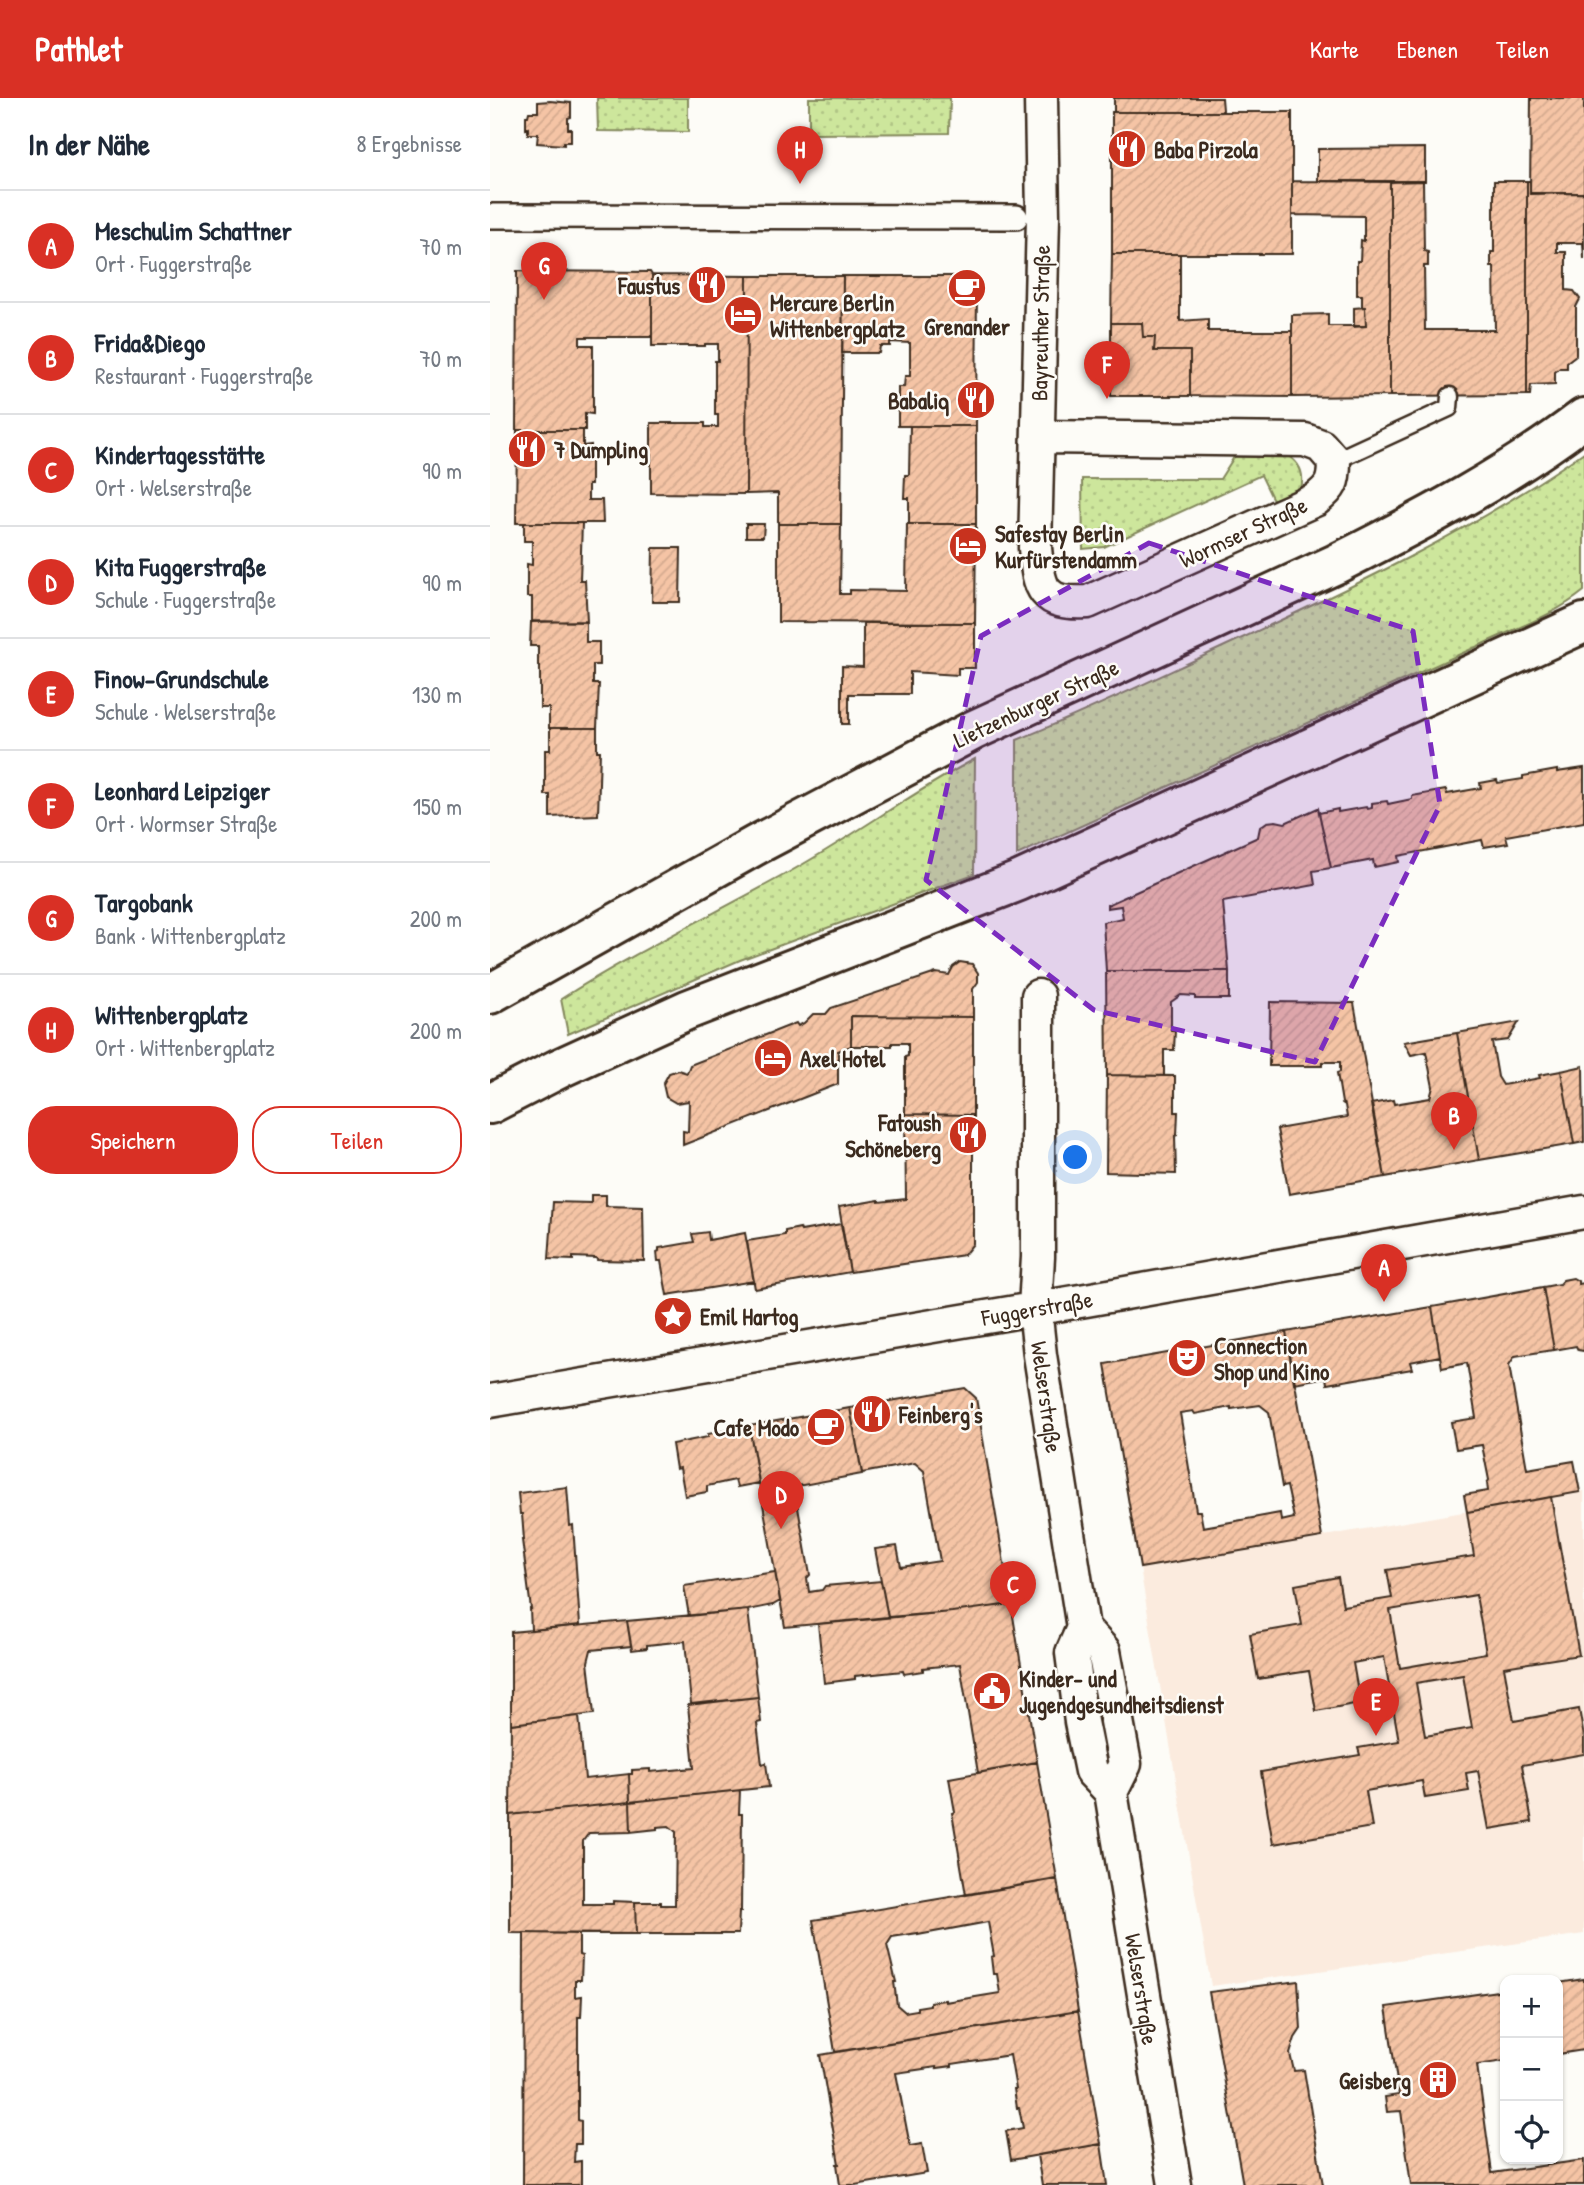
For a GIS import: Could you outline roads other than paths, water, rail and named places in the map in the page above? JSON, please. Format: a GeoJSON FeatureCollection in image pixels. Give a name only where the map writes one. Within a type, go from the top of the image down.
{"type":"FeatureCollection","features":[{"type":"Feature","properties":{"kind":"main road","name":"Lietzenburger Straße"},"geometry":{"type":"LineString","coordinates":[[490,994],[756,845],[962,736],[1395,535],[1483,486],[1584,418]]}},
{"type":"Feature","properties":{"kind":"main road"},"geometry":{"type":"LineString","coordinates":[[490,1104],[560,1068],[687,1010],[1019,881],[1584,624]]}},
{"type":"Feature","properties":{"kind":"street","name":"Bayreuther Straße"},"geometry":{"type":"LineString","coordinates":[[1035,548],[1038,436],[1029,217],[1041,98]]}},
{"type":"Feature","properties":{"kind":"street"},"geometry":{"type":"LineString","coordinates":[[490,216],[1029,217]]}},
{"type":"Feature","properties":{"kind":"street"},"geometry":{"type":"LineString","coordinates":[[1038,436],[1305,440],[1321,446],[1334,461]]}},
{"type":"Feature","properties":{"kind":"street","name":"Wormser Straße"},"geometry":{"type":"LineString","coordinates":[[1035,548],[1042,587],[1049,596],[1069,604],[1088,602],[1315,500],[1327,491],[1334,479],[1334,461]]}},
{"type":"Feature","properties":{"kind":"street","name":"Welserstraße"},"geometry":{"type":"LineString","coordinates":[[1038,996],[1038,1247],[1035,1308],[1041,1365],[1083,1628],[1072,1653],[1091,1771],[1111,1792],[1175,2185]]}},
{"type":"Feature","properties":{"kind":"street","name":"Fuggerstraße"},"geometry":{"type":"LineString","coordinates":[[490,1401],[1584,1212]]}},
{"type":"Feature","properties":{"kind":"lane"},"geometry":{"type":"LineString","coordinates":[[1334,461],[1449,408],[1450,396]]}},
{"type":"Feature","properties":{"kind":"place","name":"Baba Pirzola"},"geometry":{"type":"Point","coordinates":[1127,149]}},
{"type":"Feature","properties":{"kind":"place","name":"Wittenbergplatz"},"geometry":{"type":"Point","coordinates":[800,184]}},
{"type":"Feature","properties":{"kind":"place","name":"Faustus"},"geometry":{"type":"Point","coordinates":[707,285]}},
{"type":"Feature","properties":{"kind":"place","name":"Grenander"},"geometry":{"type":"Point","coordinates":[967,288]}},
{"type":"Feature","properties":{"kind":"place","name":"Targobank"},"geometry":{"type":"Point","coordinates":[544,300]}},
{"type":"Feature","properties":{"kind":"place","name":"Mercure Berlin Wittenbergplatz"},"geometry":{"type":"Point","coordinates":[743,315]}},
{"type":"Feature","properties":{"kind":"place","name":"Leonhard Leipziger"},"geometry":{"type":"Point","coordinates":[1107,399]}},
{"type":"Feature","properties":{"kind":"place","name":"Babaliq"},"geometry":{"type":"Point","coordinates":[976,400]}},
{"type":"Feature","properties":{"kind":"place","name":"7 Dumpling"},"geometry":{"type":"Point","coordinates":[527,449]}},
{"type":"Feature","properties":{"kind":"place","name":"Safestay Berlin Kurfürstendamm"},"geometry":{"type":"Point","coordinates":[968,546]}},
{"type":"Feature","properties":{"kind":"place","name":"Axel Hotel"},"geometry":{"type":"Point","coordinates":[773,1058]}},
{"type":"Feature","properties":{"kind":"place","name":"Fatoush Schöneberg"},"geometry":{"type":"Point","coordinates":[968,1135]}},
{"type":"Feature","properties":{"kind":"place","name":"Frida&Diego"},"geometry":{"type":"Point","coordinates":[1454,1150]}},
{"type":"Feature","properties":{"kind":"place","name":"Meschulim Schattner"},"geometry":{"type":"Point","coordinates":[1384,1302]}},
{"type":"Feature","properties":{"kind":"place","name":"Emil Hartog"},"geometry":{"type":"Point","coordinates":[673,1316]}},
{"type":"Feature","properties":{"kind":"place","name":"Connection Shop und Kino"},"geometry":{"type":"Point","coordinates":[1187,1358]}},
{"type":"Feature","properties":{"kind":"place","name":"Feinberg's"},"geometry":{"type":"Point","coordinates":[872,1414]}},
{"type":"Feature","properties":{"kind":"place","name":"Cafe Modo"},"geometry":{"type":"Point","coordinates":[826,1427]}},
{"type":"Feature","properties":{"kind":"place","name":"Kita Fuggerstraße"},"geometry":{"type":"Point","coordinates":[781,1529]}},
{"type":"Feature","properties":{"kind":"place","name":"Kindertagesstätte"},"geometry":{"type":"Point","coordinates":[1013,1619]}},
{"type":"Feature","properties":{"kind":"place","name":"Kinder- und Jugendgesundheitsdienst"},"geometry":{"type":"Point","coordinates":[992,1691]}},
{"type":"Feature","properties":{"kind":"place","name":"Finow-Grundschule"},"geometry":{"type":"Point","coordinates":[1376,1736]}},
{"type":"Feature","properties":{"kind":"place","name":"Geisberg"},"geometry":{"type":"Point","coordinates":[1438,2080]}}]}
